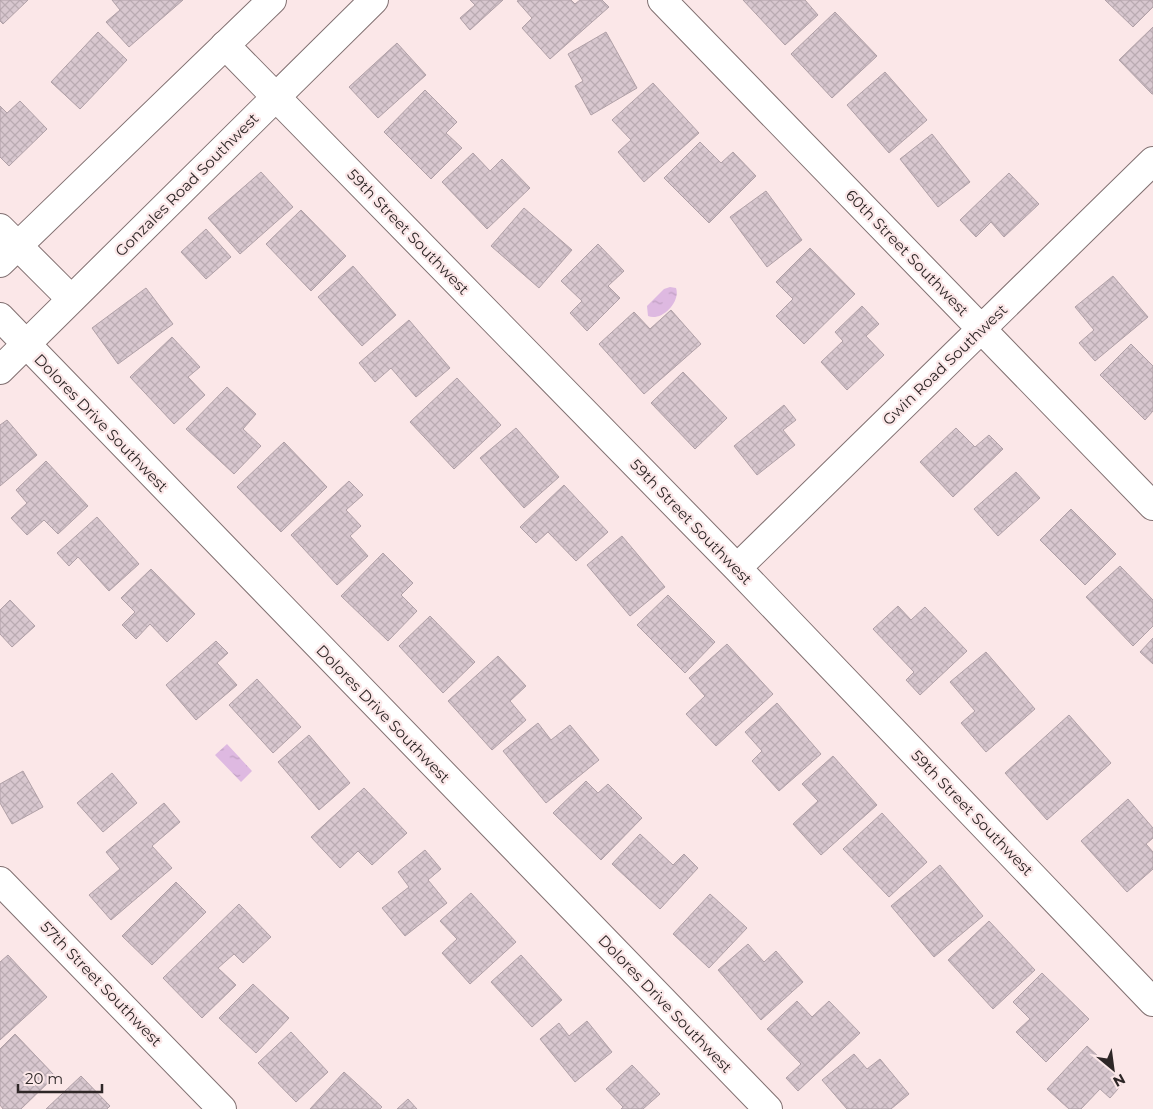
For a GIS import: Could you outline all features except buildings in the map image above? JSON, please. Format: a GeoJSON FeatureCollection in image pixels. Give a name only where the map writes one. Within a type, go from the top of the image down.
{"type":"FeatureCollection","features":[{"type":"Feature","properties":{"kind":"street"},"geometry":{"type":"LineString","coordinates":[[71,299],[6,245],[272,0]]}},
{"type":"Feature","properties":{"kind":"street","name":"Gonzales Road Southwest"},"geometry":{"type":"LineString","coordinates":[[0,370],[374,0]]}},
{"type":"Feature","properties":{"kind":"street","name":"60th Street Southwest"},"geometry":{"type":"LineString","coordinates":[[662,0],[980,330],[1153,506]]}},
{"type":"Feature","properties":{"kind":"street","name":"59th Street Southwest"},"geometry":{"type":"LineString","coordinates":[[225,45],[737,568],[1153,1002]]}},
{"type":"Feature","properties":{"kind":"street","name":"Gwin Road Southwest"},"geometry":{"type":"LineString","coordinates":[[737,568],[1153,161]]}},
{"type":"Feature","properties":{"kind":"street","name":"Dolores Drive Southwest"},"geometry":{"type":"LineString","coordinates":[[0,317],[768,1109]]}},
{"type":"Feature","properties":{"kind":"street","name":"57th Street Southwest"},"geometry":{"type":"LineString","coordinates":[[0,881],[222,1109]]}},
{"type":"Feature","properties":{"kind":"water"},"geometry":{"type":"Polygon","coordinates":[[[676,288],[677,293],[673,305],[659,316],[648,316],[647,306],[664,289],[676,288]]]}},
{"type":"Feature","properties":{"kind":"water"},"geometry":{"type":"Polygon","coordinates":[[[227,744],[252,771],[241,782],[215,755],[227,744]]]}}]}
